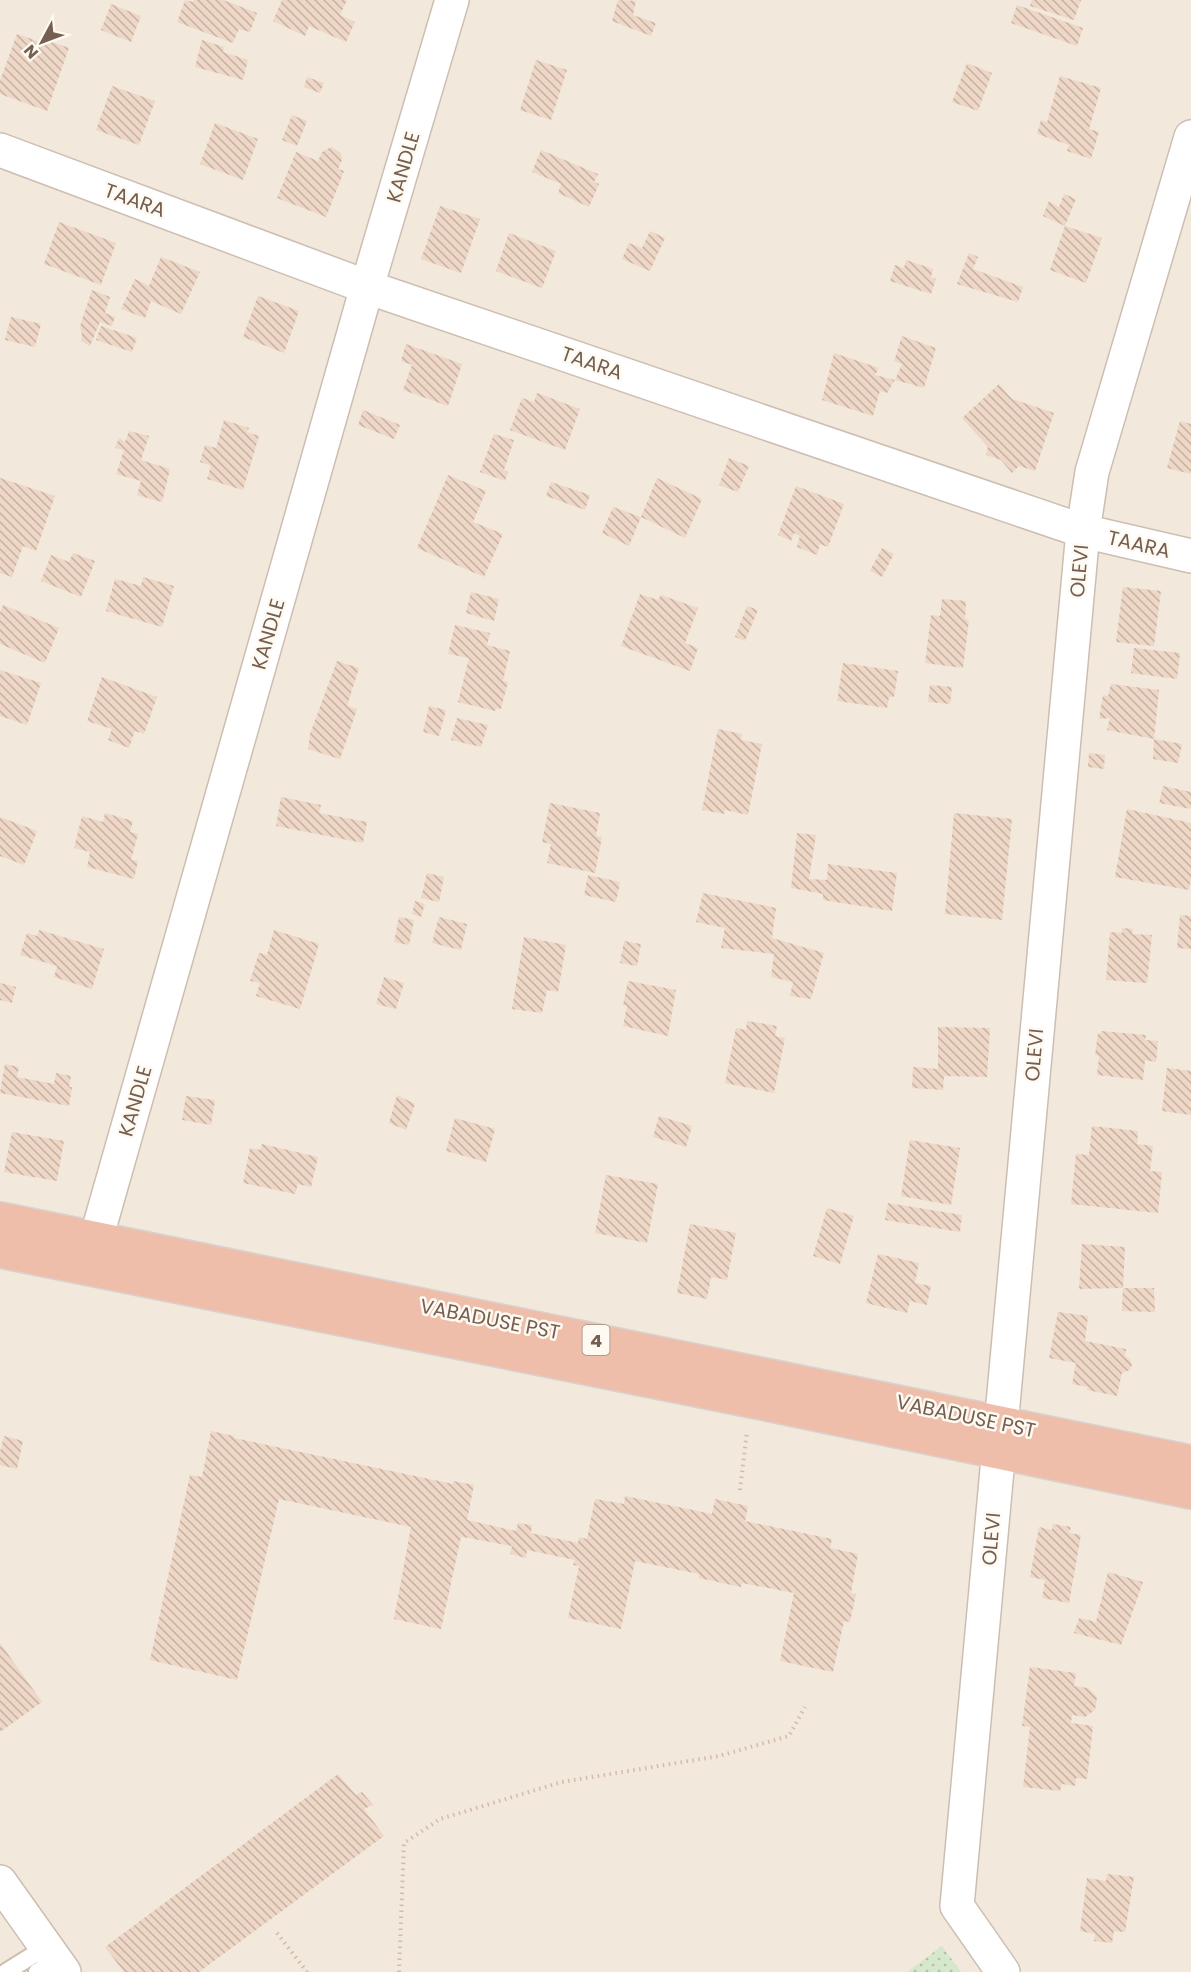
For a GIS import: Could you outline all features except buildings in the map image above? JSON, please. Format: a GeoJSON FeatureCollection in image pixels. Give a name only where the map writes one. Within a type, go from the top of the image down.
{"type":"FeatureCollection","features":[{"type":"Feature","properties":{"kind":"highway","name":"VABADUSE PST"},"geometry":{"type":"LineString","coordinates":[[0,1219],[93,1254],[752,1401],[1000,1438],[1191,1462]]}},
{"type":"Feature","properties":{"kind":"highway","name":"VABADUSE PST"},"geometry":{"type":"LineString","coordinates":[[0,1251],[93,1254]]}},
{"type":"Feature","properties":{"kind":"highway","name":"VABADUSE PST"},"geometry":{"type":"LineString","coordinates":[[1000,1438],[1191,1492]]}},
{"type":"Feature","properties":{"kind":"street","name":"KANDLE"},"geometry":{"type":"LineString","coordinates":[[93,1254],[367,287],[452,0]]}},
{"type":"Feature","properties":{"kind":"street","name":"OLEVI"},"geometry":{"type":"LineString","coordinates":[[1003,1972],[957,1906],[1083,531],[1092,472],[1191,138]]}},
{"type":"Feature","properties":{"kind":"street","name":"TAARA"},"geometry":{"type":"LineString","coordinates":[[0,150],[367,287],[1083,531],[1191,556]]}},
{"type":"Feature","properties":{"kind":"street"},"geometry":{"type":"LineString","coordinates":[[0,1882],[51,1963]]}},
{"type":"Feature","properties":{"kind":"lane"},"geometry":{"type":"LineString","coordinates":[[6,1972],[51,1963]]}},
{"type":"Feature","properties":{"kind":"path"},"geometry":{"type":"LineString","coordinates":[[399,1972],[404,1843],[440,1819],[562,1782],[719,1756],[789,1736],[805,1707]]}},
{"type":"Feature","properties":{"kind":"path"},"geometry":{"type":"LineString","coordinates":[[278,1933],[307,1972]]}},
{"type":"Feature","properties":{"kind":"shaded area"},"geometry":{"type":"Polygon","coordinates":[[[0,0],[1191,0],[1191,1972],[0,1972],[0,0]]]}},
{"type":"Feature","properties":{"kind":"green space"},"geometry":{"type":"Polygon","coordinates":[[[942,1946],[961,1972],[907,1972],[942,1946]]]}}]}
